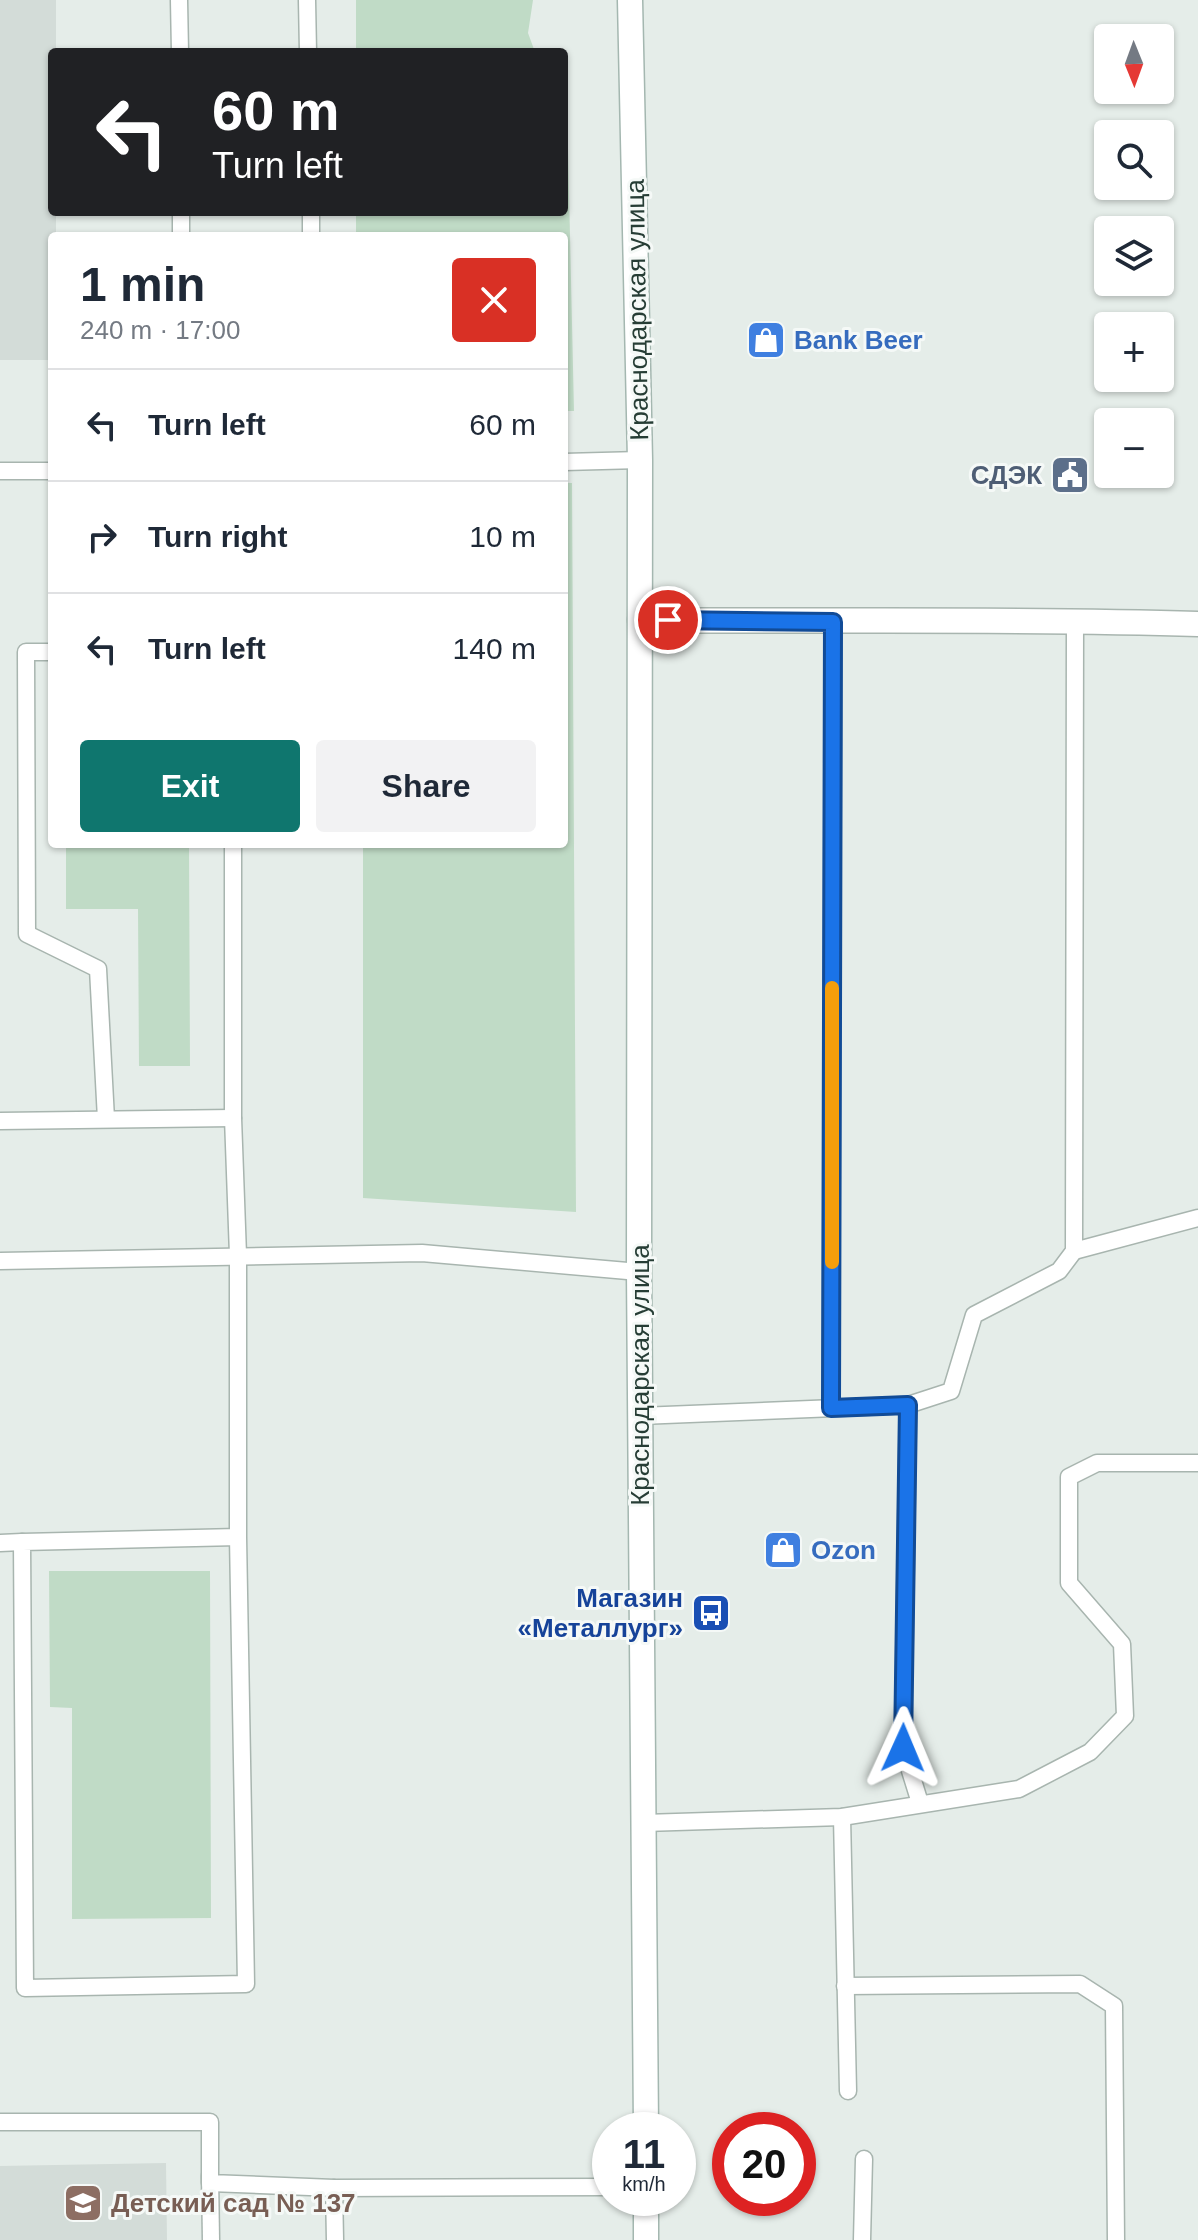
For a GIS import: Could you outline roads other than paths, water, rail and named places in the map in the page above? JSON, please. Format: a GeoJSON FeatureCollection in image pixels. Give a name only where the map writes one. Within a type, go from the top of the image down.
{"type":"FeatureCollection","features":[{"type":"Feature","properties":{"kind":"main road","name":"Краснодарская улица"},"geometry":{"type":"LineString","coordinates":[[630,0],[640,460],[639,1272],[646,2112]]}},
{"type":"Feature","properties":{"kind":"main road"},"geometry":{"type":"LineString","coordinates":[[640,620],[1075,620],[1198,624]]}},
{"type":"Feature","properties":{"kind":"main road"},"geometry":{"type":"LineString","coordinates":[[646,2216],[646,2240]]}},
{"type":"Feature","properties":{"kind":"lane"},"geometry":{"type":"LineString","coordinates":[[179,0],[180,48]]}},
{"type":"Feature","properties":{"kind":"lane"},"geometry":{"type":"LineString","coordinates":[[307,0],[308,48]]}},
{"type":"Feature","properties":{"kind":"lane"},"geometry":{"type":"LineString","coordinates":[[568,462],[640,460]]}},
{"type":"Feature","properties":{"kind":"lane"},"geometry":{"type":"LineString","coordinates":[[0,471],[48,471]]}},
{"type":"Feature","properties":{"kind":"lane"},"geometry":{"type":"LineString","coordinates":[[640,1416],[908,1405],[951,1391],[974,1315],[1059,1271],[1074,1251],[1075,620]]}},
{"type":"Feature","properties":{"kind":"lane"},"geometry":{"type":"LineString","coordinates":[[831,1408],[833,622]]}},
{"type":"Feature","properties":{"kind":"lane"},"geometry":{"type":"LineString","coordinates":[[48,652],[26,652],[27,934],[98,969],[106,1119]]}},
{"type":"Feature","properties":{"kind":"lane"},"geometry":{"type":"LineString","coordinates":[[22,1542],[25,1988],[246,1984],[238,1537],[238,1255],[233,1118],[233,848]]}},
{"type":"Feature","properties":{"kind":"lane"},"geometry":{"type":"LineString","coordinates":[[0,1121],[233,1118]]}},
{"type":"Feature","properties":{"kind":"lane"},"geometry":{"type":"LineString","coordinates":[[1074,1251],[1198,1218]]}},
{"type":"Feature","properties":{"kind":"lane"},"geometry":{"type":"LineString","coordinates":[[0,1261],[422,1253],[639,1272]]}},
{"type":"Feature","properties":{"kind":"lane"},"geometry":{"type":"LineString","coordinates":[[908,1405],[903,1748],[920,1803]]}},
{"type":"Feature","properties":{"kind":"lane"},"geometry":{"type":"LineString","coordinates":[[644,1823],[842,1817],[1019,1789],[1090,1752],[1125,1716],[1122,1644],[1069,1583],[1069,1477],[1097,1463],[1198,1463]]}},
{"type":"Feature","properties":{"kind":"lane"},"geometry":{"type":"LineString","coordinates":[[0,1543],[238,1537]]}},
{"type":"Feature","properties":{"kind":"lane"},"geometry":{"type":"LineString","coordinates":[[842,1817],[848,2091]]}},
{"type":"Feature","properties":{"kind":"lane"},"geometry":{"type":"LineString","coordinates":[[845,1986],[1080,1984],[1114,2006],[1116,2240]]}},
{"type":"Feature","properties":{"kind":"lane"},"geometry":{"type":"LineString","coordinates":[[0,2122],[210,2122],[211,2240]]}},
{"type":"Feature","properties":{"kind":"lane"},"geometry":{"type":"LineString","coordinates":[[862,2240],[864,2159]]}},
{"type":"Feature","properties":{"kind":"lane"},"geometry":{"type":"LineString","coordinates":[[210,2183],[334,2188],[592,2187]]}},
{"type":"Feature","properties":{"kind":"lane"},"geometry":{"type":"LineString","coordinates":[[334,2188],[335,2240]]}},
{"type":"Feature","properties":{"kind":"place","name":"Bank Beer"},"geometry":{"type":"Point","coordinates":[766,340]}},
{"type":"Feature","properties":{"kind":"place","name":"СДЭК"},"geometry":{"type":"Point","coordinates":[1070,475]}},
{"type":"Feature","properties":{"kind":"place","name":"Ozon"},"geometry":{"type":"Point","coordinates":[783,1550]}},
{"type":"Feature","properties":{"kind":"place","name":"Магазин «Металлург»"},"geometry":{"type":"Point","coordinates":[711,1613]}},
{"type":"Feature","properties":{"kind":"place","name":"Детский сад № 137"},"geometry":{"type":"Point","coordinates":[83,2203]}}]}
